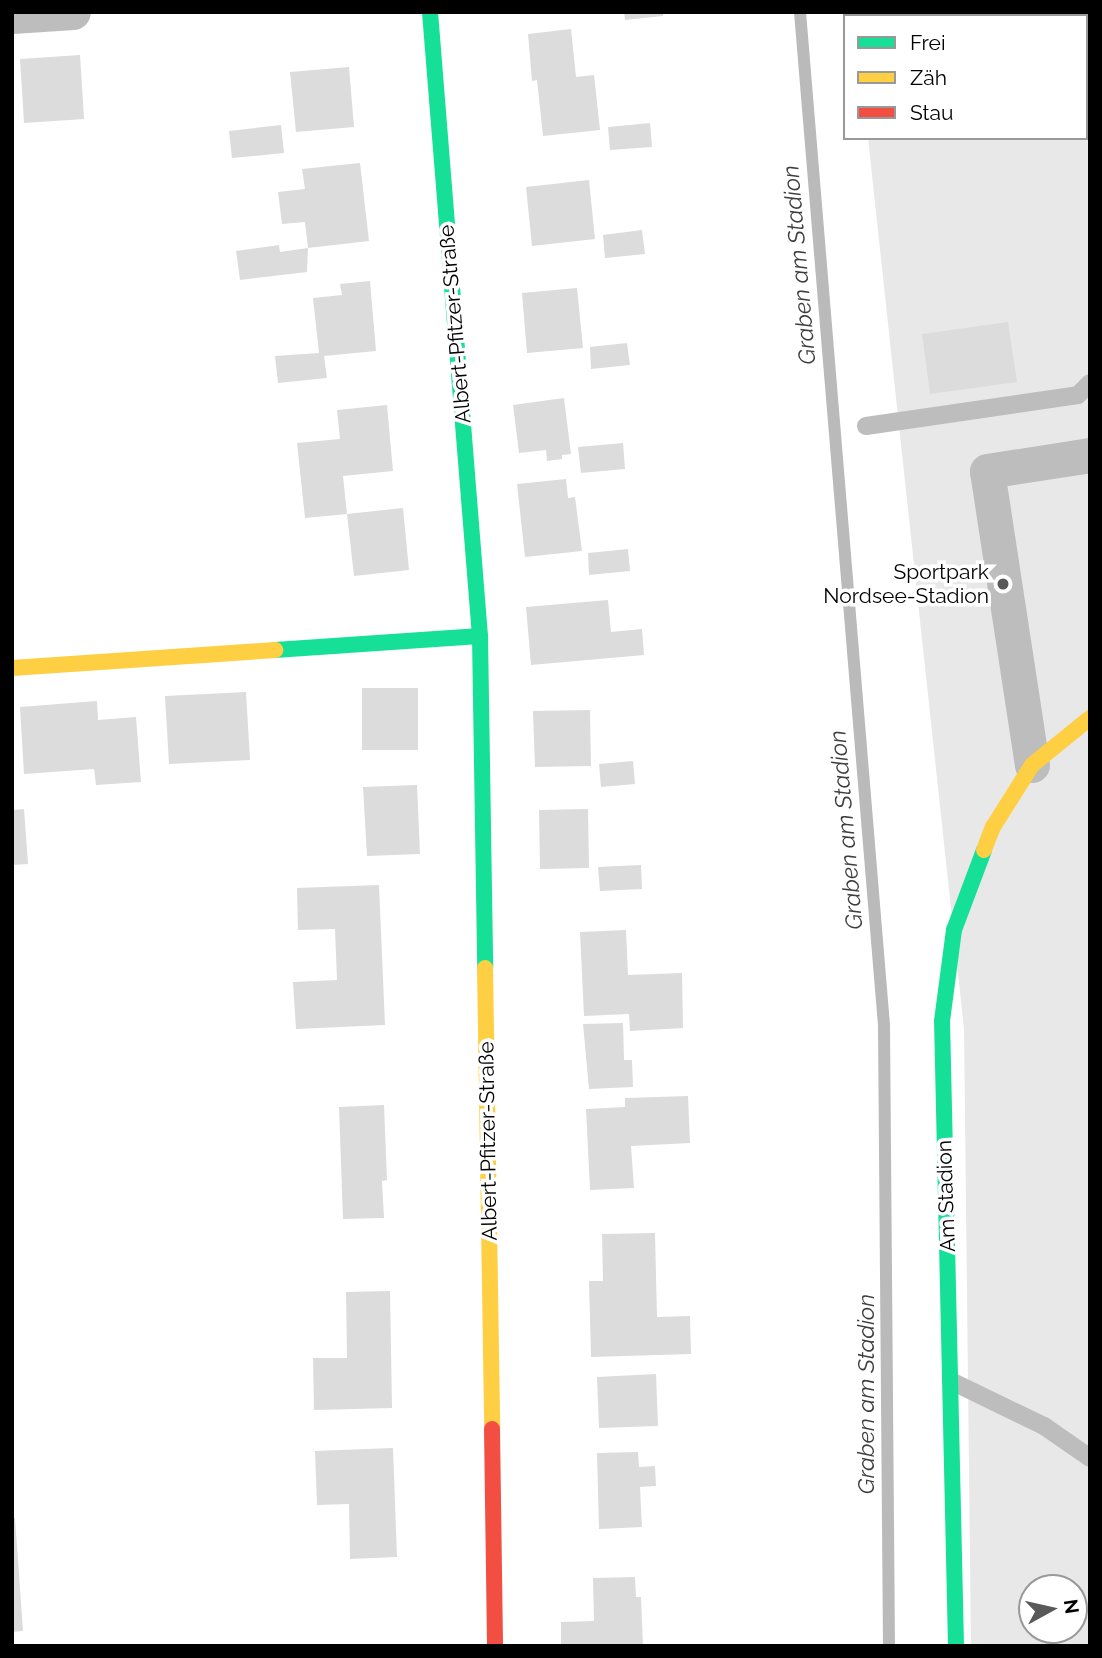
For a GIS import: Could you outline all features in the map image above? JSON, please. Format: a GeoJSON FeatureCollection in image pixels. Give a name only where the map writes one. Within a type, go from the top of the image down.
{"type":"FeatureCollection","features":[{"type":"Feature","properties":{"kind":"street"},"geometry":{"type":"LineString","coordinates":[[12,16],[73,12]]}},
{"type":"Feature","properties":{"kind":"street","name":"Albert-Pfitzer-Straße"},"geometry":{"type":"LineString","coordinates":[[430,12],[480,635],[495,1646]]}},
{"type":"Feature","properties":{"kind":"street"},"geometry":{"type":"LineString","coordinates":[[1032,765],[987,471],[1090,455]]}},
{"type":"Feature","properties":{"kind":"street"},"geometry":{"type":"LineString","coordinates":[[12,667],[480,635]]}},
{"type":"Feature","properties":{"kind":"street","name":"Am Stadion"},"geometry":{"type":"LineString","coordinates":[[956,1646],[942,1021],[954,930],[993,827],[1032,765],[1090,718]]}},
{"type":"Feature","properties":{"kind":"lane"},"geometry":{"type":"LineString","coordinates":[[866,426],[1078,395],[1090,383]]}},
{"type":"Feature","properties":{"kind":"lane"},"geometry":{"type":"LineString","coordinates":[[951,1381],[1044,1426],[1090,1458]]}},
{"type":"Feature","properties":{"kind":"shaded area","name":"Sportpark Nordsee-Stadion"},"geometry":{"type":"Polygon","coordinates":[[[854,12],[1090,12],[1090,1646],[971,1646],[964,1029],[868,140],[1088,140],[1088,14],[854,12]]]}},
{"type":"Feature","properties":{"kind":"building"},"geometry":{"type":"Polygon","coordinates":[[[624,12],[663,12],[663,16],[625,20],[624,12]]]}},
{"type":"Feature","properties":{"kind":"building"},"geometry":{"type":"Polygon","coordinates":[[[571,29],[576,77],[594,75],[600,130],[543,136],[537,80],[532,81],[528,34],[571,29]]]}},
{"type":"Feature","properties":{"kind":"building"},"geometry":{"type":"Polygon","coordinates":[[[80,55],[84,119],[24,123],[20,59],[80,55]]]}},
{"type":"Feature","properties":{"kind":"building"},"geometry":{"type":"Polygon","coordinates":[[[349,67],[354,127],[296,132],[290,72],[349,67]]]}},
{"type":"Feature","properties":{"kind":"building"},"geometry":{"type":"Polygon","coordinates":[[[650,123],[652,147],[610,150],[608,127],[650,123]]]}},
{"type":"Feature","properties":{"kind":"building"},"geometry":{"type":"Polygon","coordinates":[[[281,125],[284,153],[232,158],[229,131],[281,125]]]}},
{"type":"Feature","properties":{"kind":"building"},"geometry":{"type":"Polygon","coordinates":[[[360,163],[369,241],[308,248],[305,222],[282,224],[278,192],[305,189],[302,169],[360,163]]]}},
{"type":"Feature","properties":{"kind":"building"},"geometry":{"type":"Polygon","coordinates":[[[589,180],[595,239],[532,246],[526,187],[589,180]]]}},
{"type":"Feature","properties":{"kind":"building"},"geometry":{"type":"Polygon","coordinates":[[[642,230],[645,254],[605,258],[603,235],[642,230]]]}},
{"type":"Feature","properties":{"kind":"building"},"geometry":{"type":"Polygon","coordinates":[[[279,245],[280,252],[308,248],[307,272],[240,280],[236,251],[279,245]]]}},
{"type":"Feature","properties":{"kind":"building"},"geometry":{"type":"Polygon","coordinates":[[[370,281],[376,351],[324,356],[327,378],[278,383],[275,356],[319,353],[313,298],[342,295],[340,284],[370,281]]]}},
{"type":"Feature","properties":{"kind":"building"},"geometry":{"type":"Polygon","coordinates":[[[577,288],[583,348],[527,353],[522,293],[577,288]]]}},
{"type":"Feature","properties":{"kind":"building"},"geometry":{"type":"Polygon","coordinates":[[[1008,322],[1017,382],[930,394],[922,334],[1008,322]]]}},
{"type":"Feature","properties":{"kind":"building"},"geometry":{"type":"Polygon","coordinates":[[[627,343],[630,365],[591,369],[590,347],[627,343]]]}},
{"type":"Feature","properties":{"kind":"building"},"geometry":{"type":"Polygon","coordinates":[[[564,398],[571,454],[562,455],[562,459],[547,461],[546,450],[519,453],[513,405],[564,398]]]}},
{"type":"Feature","properties":{"kind":"building"},"geometry":{"type":"Polygon","coordinates":[[[387,405],[393,471],[343,476],[347,514],[305,518],[297,443],[340,439],[337,410],[387,405]]]}},
{"type":"Feature","properties":{"kind":"building"},"geometry":{"type":"Polygon","coordinates":[[[623,443],[625,469],[581,473],[578,447],[623,443]]]}},
{"type":"Feature","properties":{"kind":"building"},"geometry":{"type":"Polygon","coordinates":[[[566,479],[568,498],[575,497],[582,551],[525,557],[517,484],[566,479]]]}},
{"type":"Feature","properties":{"kind":"building"},"geometry":{"type":"Polygon","coordinates":[[[403,508],[409,570],[354,576],[347,514],[403,508]]]}},
{"type":"Feature","properties":{"kind":"building"},"geometry":{"type":"Polygon","coordinates":[[[628,549],[630,571],[589,575],[588,553],[628,549]]]}},
{"type":"Feature","properties":{"kind":"building"},"geometry":{"type":"Polygon","coordinates":[[[608,600],[611,632],[642,629],[644,655],[531,665],[526,607],[608,600]]]}},
{"type":"Feature","properties":{"kind":"building"},"geometry":{"type":"Polygon","coordinates":[[[362,688],[418,688],[418,750],[362,750],[362,688]]]}},
{"type":"Feature","properties":{"kind":"building"},"geometry":{"type":"Polygon","coordinates":[[[246,692],[250,760],[169,764],[165,696],[246,692]]]}},
{"type":"Feature","properties":{"kind":"building"},"geometry":{"type":"Polygon","coordinates":[[[97,701],[98,720],[136,717],[141,782],[96,785],[94,769],[24,774],[20,707],[97,701]]]}},
{"type":"Feature","properties":{"kind":"building"},"geometry":{"type":"Polygon","coordinates":[[[590,710],[591,766],[535,767],[533,711],[590,710]]]}},
{"type":"Feature","properties":{"kind":"building"},"geometry":{"type":"Polygon","coordinates":[[[633,761],[635,784],[601,787],[599,764],[633,761]]]}},
{"type":"Feature","properties":{"kind":"building"},"geometry":{"type":"Polygon","coordinates":[[[417,785],[420,854],[367,856],[363,787],[417,785]]]}},
{"type":"Feature","properties":{"kind":"building"},"geometry":{"type":"Polygon","coordinates":[[[24,809],[28,864],[12,865],[12,810],[24,809]]]}},
{"type":"Feature","properties":{"kind":"building"},"geometry":{"type":"Polygon","coordinates":[[[588,809],[589,868],[540,869],[539,810],[588,809]]]}},
{"type":"Feature","properties":{"kind":"building"},"geometry":{"type":"Polygon","coordinates":[[[641,865],[642,889],[600,891],[598,867],[641,865]]]}},
{"type":"Feature","properties":{"kind":"building"},"geometry":{"type":"Polygon","coordinates":[[[379,885],[385,1025],[296,1029],[293,982],[337,980],[335,929],[298,930],[297,888],[379,885]]]}},
{"type":"Feature","properties":{"kind":"building"},"geometry":{"type":"Polygon","coordinates":[[[626,930],[628,975],[682,973],[683,1028],[630,1031],[629,1014],[584,1016],[580,932],[626,930]]]}},
{"type":"Feature","properties":{"kind":"building"},"geometry":{"type":"Polygon","coordinates":[[[623,1023],[624,1060],[632,1060],[633,1087],[589,1089],[583,1024],[623,1023]]]}},
{"type":"Feature","properties":{"kind":"building"},"geometry":{"type":"Polygon","coordinates":[[[688,1096],[690,1143],[631,1146],[634,1188],[590,1190],[586,1109],[625,1107],[625,1098],[688,1096]]]}},
{"type":"Feature","properties":{"kind":"building"},"geometry":{"type":"Polygon","coordinates":[[[384,1105],[387,1180],[382,1181],[384,1218],[343,1219],[339,1107],[384,1105]]]}},
{"type":"Feature","properties":{"kind":"building"},"geometry":{"type":"Polygon","coordinates":[[[655,1233],[657,1317],[690,1316],[691,1354],[591,1357],[589,1281],[603,1281],[602,1234],[655,1233]]]}},
{"type":"Feature","properties":{"kind":"building"},"geometry":{"type":"Polygon","coordinates":[[[390,1291],[392,1408],[314,1410],[313,1358],[347,1358],[346,1292],[390,1291]]]}},
{"type":"Feature","properties":{"kind":"building"},"geometry":{"type":"Polygon","coordinates":[[[656,1374],[658,1426],[599,1428],[597,1377],[656,1374]]]}},
{"type":"Feature","properties":{"kind":"building"},"geometry":{"type":"Polygon","coordinates":[[[393,1448],[397,1557],[350,1559],[349,1504],[317,1505],[315,1451],[393,1448]]]}},
{"type":"Feature","properties":{"kind":"building"},"geometry":{"type":"Polygon","coordinates":[[[638,1452],[639,1467],[655,1466],[656,1486],[640,1487],[642,1527],[599,1529],[597,1453],[638,1452]]]}},
{"type":"Feature","properties":{"kind":"building"},"geometry":{"type":"Polygon","coordinates":[[[12,1518],[15,1518],[23,1631],[12,1632],[12,1518]]]}},
{"type":"Feature","properties":{"kind":"building"},"geometry":{"type":"Polygon","coordinates":[[[635,1577],[636,1597],[641,1597],[643,1646],[561,1646],[561,1622],[594,1621],[593,1578],[635,1577]]]}},
{"type":"Feature","properties":{"kind":"waterway","name":"Graben am Stadion"},"geometry":{"type":"LineString","coordinates":[[800,12],[884,1025],[889,1646]]}},
{"type":"Feature","properties":{"kind":"traffic: fast"},"geometry":{"type":"LineString","coordinates":[[430,12],[480,636],[485,968]]}},
{"type":"Feature","properties":{"kind":"traffic: fast"},"geometry":{"type":"LineString","coordinates":[[275,650],[480,636]]}},
{"type":"Feature","properties":{"kind":"traffic: fast"},"geometry":{"type":"LineString","coordinates":[[956,1646],[942,1021],[954,930],[984,850]]}},
{"type":"Feature","properties":{"kind":"traffic: slow"},"geometry":{"type":"LineString","coordinates":[[12,668],[275,650]]}},
{"type":"Feature","properties":{"kind":"traffic: slow"},"geometry":{"type":"LineString","coordinates":[[984,850],[993,827],[1032,765],[1090,718]]}},
{"type":"Feature","properties":{"kind":"traffic: slow"},"geometry":{"type":"LineString","coordinates":[[485,968],[492,1429]]}},
{"type":"Feature","properties":{"kind":"traffic: jam"},"geometry":{"type":"LineString","coordinates":[[492,1429],[495,1646]]}},
{"type":"Feature","properties":{"kind":"place","name":"Sportpark Nordsee-Stadion"},"geometry":{"type":"Point","coordinates":[1003,584]}}]}
